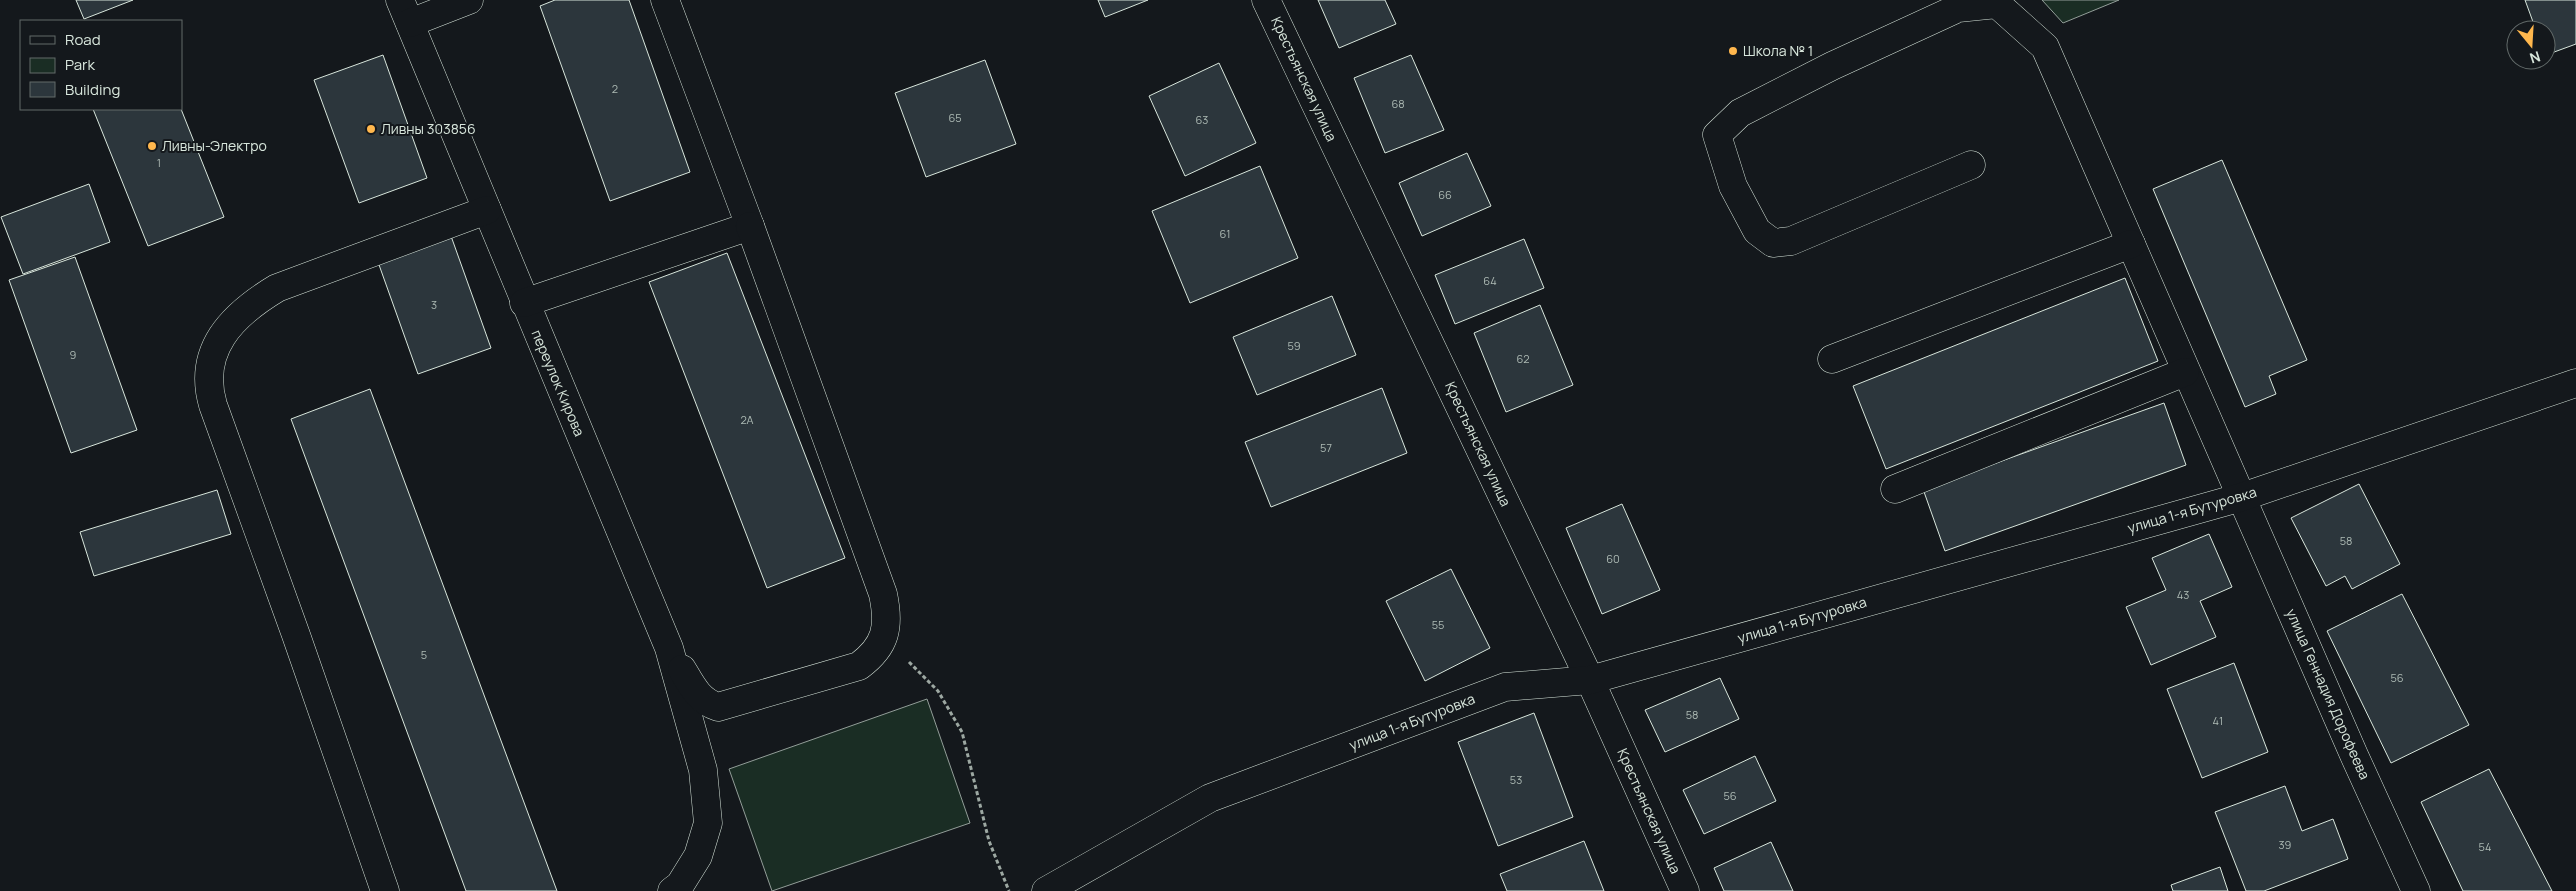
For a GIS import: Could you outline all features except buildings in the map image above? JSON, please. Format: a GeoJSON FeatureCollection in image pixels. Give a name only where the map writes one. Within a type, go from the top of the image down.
{"type":"FeatureCollection","features":[{"type":"Feature","properties":{"kind":"street"},"geometry":{"type":"LineString","coordinates":[[405,12],[469,0]]}},
{"type":"Feature","properties":{"kind":"street"},"geometry":{"type":"LineString","coordinates":[[665,0],[750,226],[883,594],[887,616],[884,636],[874,655],[859,666],[718,707],[706,703],[694,689],[670,648]]}},
{"type":"Feature","properties":{"kind":"street","name":"Крестьянская улица"},"geometry":{"type":"LineString","coordinates":[[1266,0],[1590,680],[1685,891]]}},
{"type":"Feature","properties":{"kind":"street","name":"улица Геннадия Дорофеева"},"geometry":{"type":"LineString","coordinates":[[1971,165],[1791,241],[1772,243],[1757,231],[1733,186],[1718,135],[1740,113],[1841,62],[1958,8],[1996,4],[2044,47],[2185,372],[2416,891]]}},
{"type":"Feature","properties":{"kind":"street","name":"переулок Кирова"},"geometry":{"type":"LineString","coordinates":[[405,12],[524,302],[670,648],[703,770],[708,823],[698,856],[680,885],[672,891]]}},
{"type":"Feature","properties":{"kind":"street"},"geometry":{"type":"LineString","coordinates":[[385,891],[296,635],[213,405],[208,388],[208,370],[213,352],[234,321],[262,297],[277,288],[487,210]]}},
{"type":"Feature","properties":{"kind":"street"},"geometry":{"type":"LineString","coordinates":[[524,302],[750,226]]}},
{"type":"Feature","properties":{"kind":"street"},"geometry":{"type":"LineString","coordinates":[[1832,359],[2131,244]]}},
{"type":"Feature","properties":{"kind":"street"},"geometry":{"type":"LineString","coordinates":[[1895,489],[2185,372]]}},
{"type":"Feature","properties":{"kind":"street","name":"улица 1-я Бутуровка"},"geometry":{"type":"LineString","coordinates":[[1046,891],[1210,798],[1505,687],[1590,680],[2242,497],[2576,383]]}},
{"type":"Feature","properties":{"kind":"path"},"geometry":{"type":"LineString","coordinates":[[884,636],[938,691],[962,732],[989,841],[1009,891]]}},
{"type":"Feature","properties":{"kind":"green space"},"geometry":{"type":"Polygon","coordinates":[[[2042,0],[2119,0],[2063,23],[2042,0]]]}},
{"type":"Feature","properties":{"kind":"green space"},"geometry":{"type":"Polygon","coordinates":[[[927,699],[970,823],[772,891],[729,769],[927,699]]]}},
{"type":"Feature","properties":{"kind":"place","name":"Школа № 1"},"geometry":{"type":"Point","coordinates":[1733,51]}},
{"type":"Feature","properties":{"kind":"place","name":"Ливны 303856"},"geometry":{"type":"Point","coordinates":[371,129]}},
{"type":"Feature","properties":{"kind":"place","name":"Ливны-Электро"},"geometry":{"type":"Point","coordinates":[152,146]}}]}
